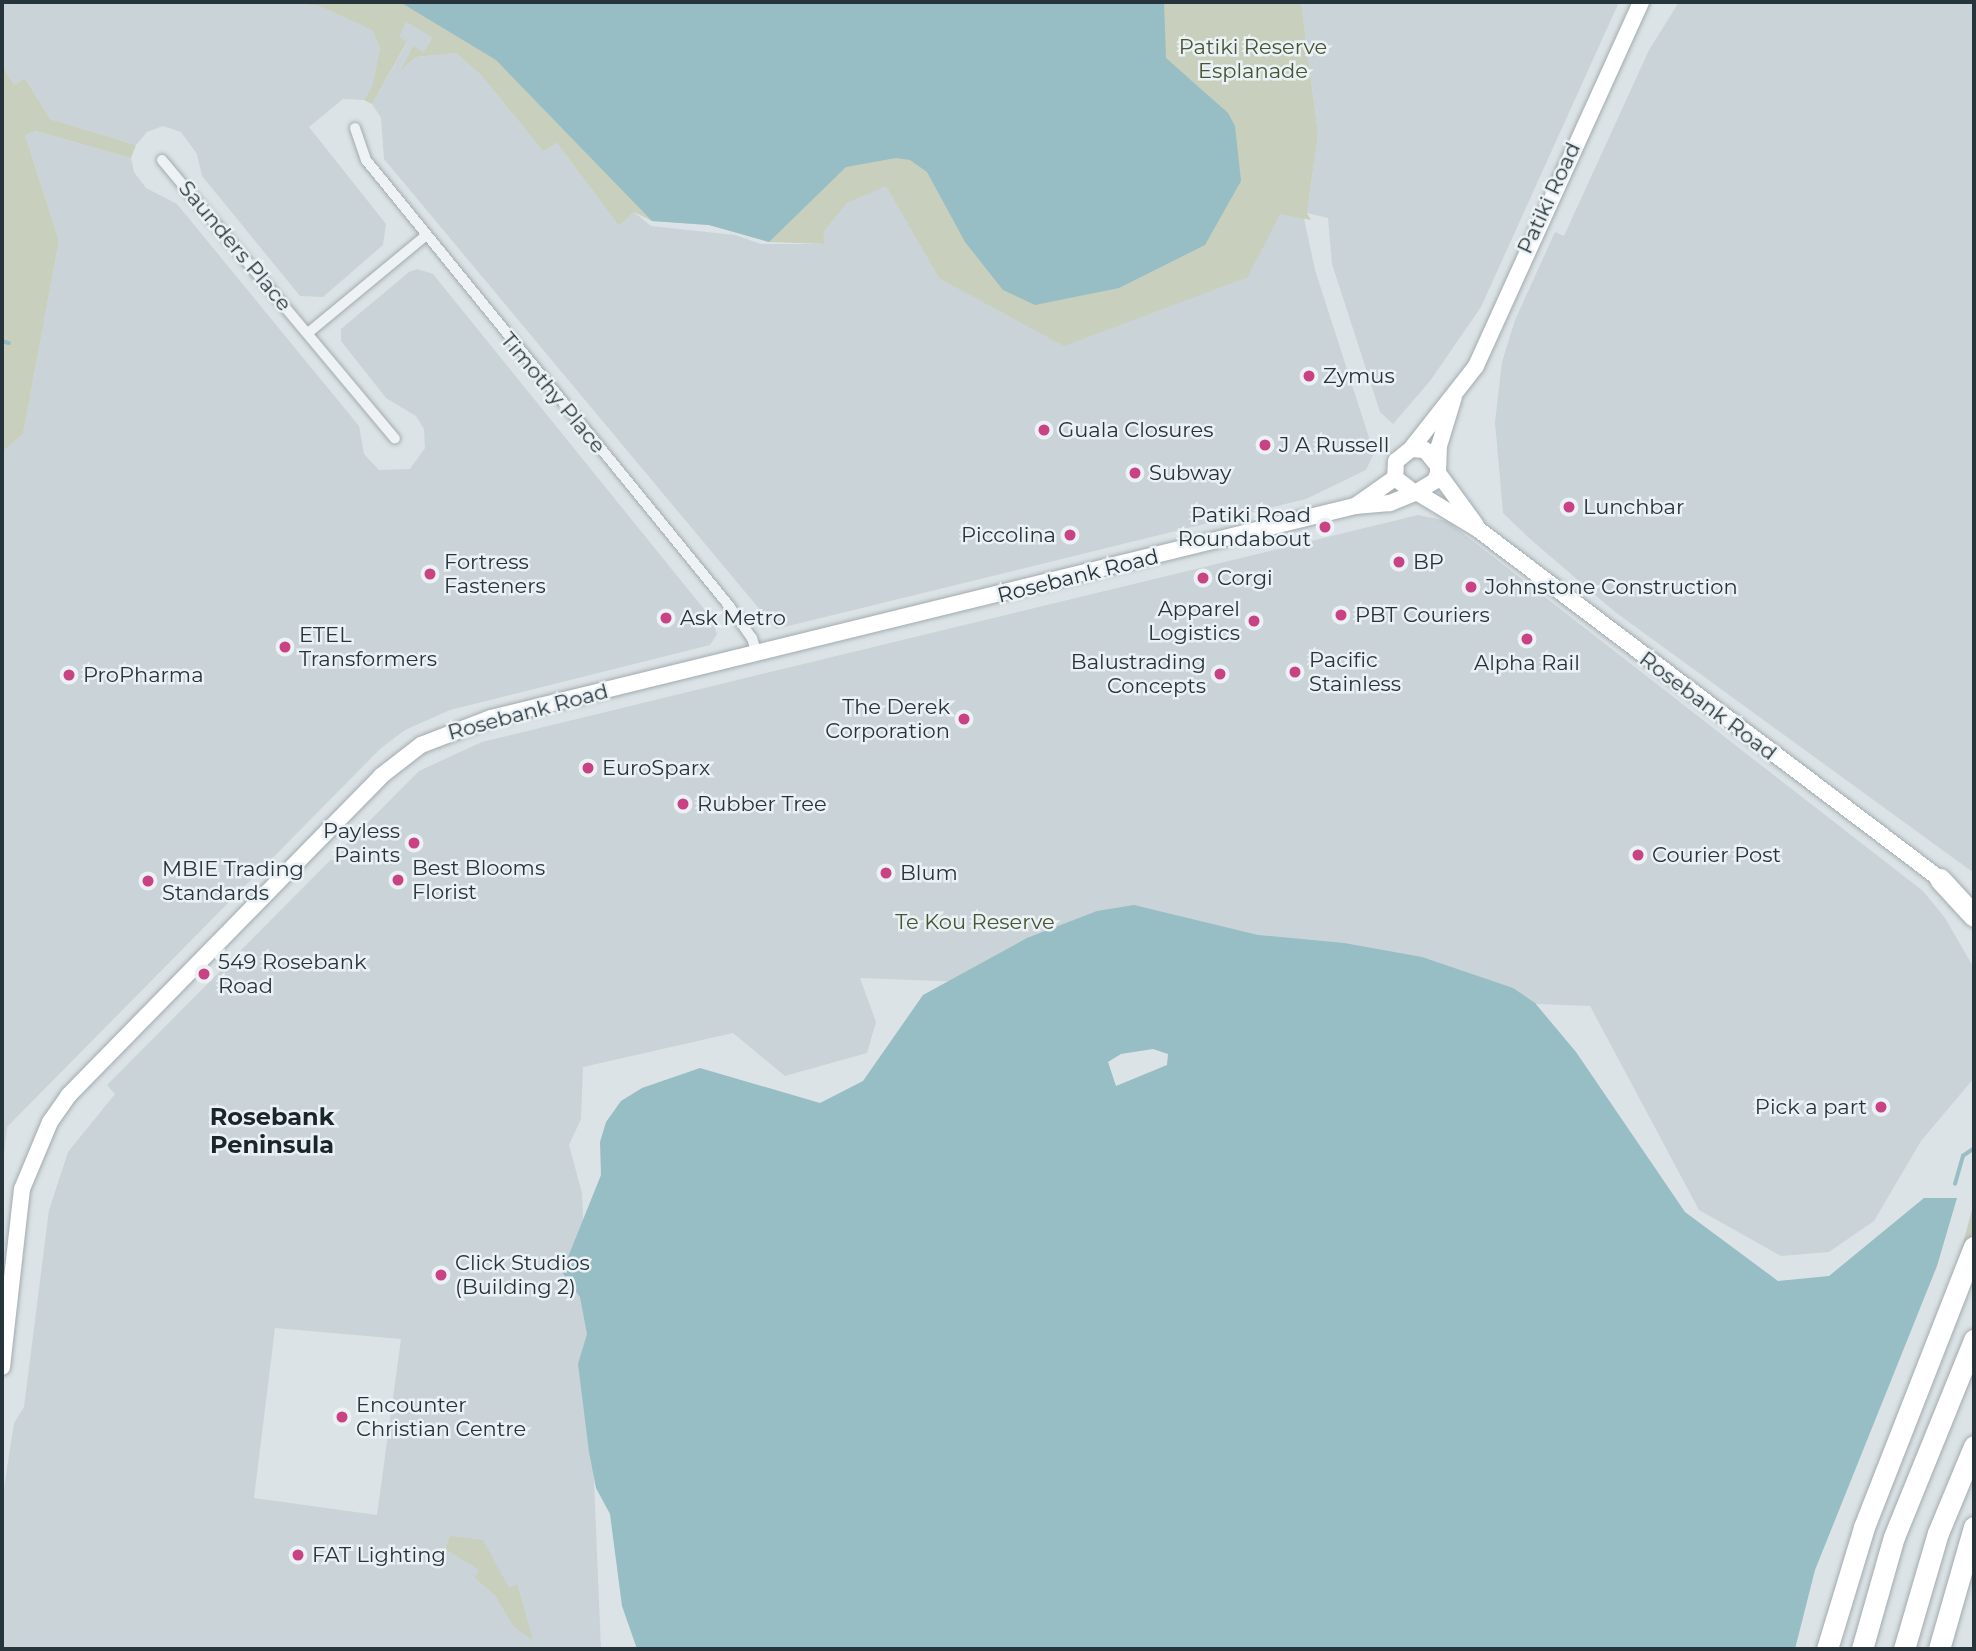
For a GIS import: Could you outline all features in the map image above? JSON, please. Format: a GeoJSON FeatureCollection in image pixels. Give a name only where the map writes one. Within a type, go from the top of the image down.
{"type":"FeatureCollection","features":[{"type":"Feature","properties":{"kind":"highway"},"geometry":{"type":"LineString","coordinates":[[1940,879],[1974,900]]}},
{"type":"Feature","properties":{"kind":"highway"},"geometry":{"type":"LineString","coordinates":[[1940,879],[1974,916]]}},
{"type":"Feature","properties":{"kind":"highway"},"geometry":{"type":"LineString","coordinates":[[1827,1649],[1864,1527],[1974,1247]]}},
{"type":"Feature","properties":{"kind":"highway"},"geometry":{"type":"LineString","coordinates":[[1862,1649],[1894,1537],[1974,1340]]}},
{"type":"Feature","properties":{"kind":"highway"},"geometry":{"type":"LineString","coordinates":[[1904,1649],[1938,1533],[1974,1446]]}},
{"type":"Feature","properties":{"kind":"highway"},"geometry":{"type":"LineString","coordinates":[[1940,1649],[1974,1527]]}},
{"type":"Feature","properties":{"kind":"main road","name":"Patiki Road"},"geometry":{"type":"LineString","coordinates":[[1410,449],[1476,366],[1641,2]]}},
{"type":"Feature","properties":{"kind":"main road","name":"Patiki Road"},"geometry":{"type":"LineString","coordinates":[[1438,470],[1438,446],[1456,392]]}},
{"type":"Feature","properties":{"kind":"main road"},"geometry":{"type":"LineString","coordinates":[[1410,449],[1424,450],[1438,470],[1429,488],[1416,493],[1406,491],[1395,478],[1396,461],[1410,449]]}},
{"type":"Feature","properties":{"kind":"main road","name":"Rosebank Road"},"geometry":{"type":"LineString","coordinates":[[1438,470],[1479,530]]}},
{"type":"Feature","properties":{"kind":"main road","name":"Rosebank Road"},"geometry":{"type":"LineString","coordinates":[[1355,506],[1395,478]]}},
{"type":"Feature","properties":{"kind":"main road","name":"Rosebank Road"},"geometry":{"type":"LineString","coordinates":[[2,1367],[22,1189],[51,1122],[69,1095],[389,769],[421,745],[468,725],[1355,506],[1390,503],[1416,493],[1479,530],[1940,879]]}},
{"type":"Feature","properties":{"kind":"street","name":"Timothy Place"},"geometry":{"type":"LineString","coordinates":[[355,128],[366,160],[424,237],[730,607],[752,638],[757,654]]}},
{"type":"Feature","properties":{"kind":"street","name":"Saunders Place"},"geometry":{"type":"LineString","coordinates":[[162,160],[395,439]]}},
{"type":"Feature","properties":{"kind":"street"},"geometry":{"type":"LineString","coordinates":[[307,333],[424,237]]}},
{"type":"Feature","properties":{"kind":"shaded area"},"geometry":{"type":"Polygon","coordinates":[[[2,2],[285,2],[319,6],[372,30],[380,48],[372,86],[364,100],[343,99],[309,127],[386,224],[383,245],[323,297],[300,296],[202,176],[197,154],[181,132],[163,126],[147,132],[136,145],[50,119],[25,78],[14,85],[2,65],[2,2]]]}},
{"type":"Feature","properties":{"kind":"shaded area"},"geometry":{"type":"Polygon","coordinates":[[[1301,2],[1619,2],[1481,307],[1430,381],[1393,424],[1380,412],[1332,264],[1328,218],[1307,213],[1318,134],[1301,2]]]}},
{"type":"Feature","properties":{"kind":"shaded area"},"geometry":{"type":"Polygon","coordinates":[[[1679,2],[1974,2],[1974,873],[1615,612],[1529,538],[1503,513],[1495,422],[1502,362],[1515,320],[1555,232],[1564,236],[1649,50],[1679,2]]]}},
{"type":"Feature","properties":{"kind":"shaded area"},"geometry":{"type":"Polygon","coordinates":[[[406,22],[432,36],[424,53],[413,46],[403,68],[416,57],[456,53],[481,75],[543,151],[557,143],[619,226],[634,212],[651,226],[735,235],[761,244],[825,244],[822,232],[847,203],[886,185],[939,278],[1248,277],[1280,213],[1304,218],[1315,270],[1374,453],[1366,470],[1306,499],[776,629],[384,159],[381,118],[372,104],[407,43],[398,37],[406,22]]]}},
{"type":"Feature","properties":{"kind":"shaded area"},"geometry":{"type":"Polygon","coordinates":[[[36,131],[131,158],[134,172],[146,188],[177,204],[359,426],[364,454],[379,470],[410,469],[425,448],[424,429],[416,416],[386,398],[341,341],[341,329],[409,272],[417,269],[433,274],[712,619],[717,634],[710,645],[450,710],[405,730],[380,749],[7,1127],[2,1173],[2,452],[23,434],[59,241],[25,135],[36,131]]]}},
{"type":"Feature","properties":{"kind":"shaded area"},"geometry":{"type":"Polygon","coordinates":[[[1418,515],[1447,521],[1923,891],[1945,918],[1974,968],[1974,1078],[1921,1141],[1874,1221],[1829,1252],[1781,1256],[1699,1210],[1590,1006],[860,978],[876,1022],[867,1053],[785,1076],[733,1033],[583,1067],[581,1119],[569,1145],[582,1193],[601,1649],[2,1649],[2,1501],[14,1423],[24,1407],[49,1210],[68,1152],[115,1094],[107,1085],[419,771],[482,742],[1418,515]],[[275,1328],[254,1498],[377,1515],[401,1339],[275,1328]]]}},
{"type":"Feature","properties":{"kind":"green space","name":"Patiki Reserve Esplanade"},"geometry":{"type":"Polygon","coordinates":[[[285,2],[1301,2],[1318,134],[1307,213],[1311,220],[1280,214],[1248,277],[1064,346],[939,278],[886,186],[847,203],[823,232],[825,244],[769,242],[709,225],[652,221],[634,212],[619,226],[557,143],[543,151],[481,75],[456,53],[416,57],[401,70],[413,46],[424,52],[432,37],[406,22],[399,37],[407,42],[372,104],[364,100],[372,86],[380,48],[372,30],[319,6],[285,2]]]}},
{"type":"Feature","properties":{"kind":"green space"},"geometry":{"type":"Polygon","coordinates":[[[2,65],[14,85],[25,78],[50,119],[136,145],[131,158],[36,131],[25,135],[59,241],[23,434],[2,452],[2,65]]]}},
{"type":"Feature","properties":{"kind":"green space"},"geometry":{"type":"Polygon","coordinates":[[[1974,1202],[1974,1227],[1961,1266],[1957,1266],[1974,1202]]]}},
{"type":"Feature","properties":{"kind":"green space"},"geometry":{"type":"Polygon","coordinates":[[[450,1536],[483,1540],[509,1588],[517,1584],[533,1640],[514,1627],[495,1595],[475,1578],[479,1570],[445,1549],[450,1536]]]}},
{"type":"Feature","properties":{"kind":"water"},"geometry":{"type":"Polygon","coordinates":[[[400,2],[1164,2],[1166,58],[1228,113],[1235,126],[1241,181],[1205,245],[1119,288],[1035,305],[1003,290],[965,242],[927,172],[910,160],[896,158],[846,167],[769,242],[709,225],[652,221],[496,60],[400,2]]]}},
{"type":"Feature","properties":{"kind":"water"},"geometry":{"type":"Polygon","coordinates":[[[1134,905],[1258,935],[1344,943],[1422,957],[1513,988],[1535,1003],[1576,1052],[1685,1212],[1778,1281],[1829,1276],[1924,1198],[1957,1198],[1937,1266],[1815,1570],[1795,1649],[637,1649],[622,1606],[610,1514],[596,1488],[589,1452],[578,1364],[587,1334],[580,1297],[562,1272],[601,1175],[600,1142],[606,1122],[621,1101],[642,1088],[700,1068],[820,1103],[863,1081],[923,995],[1027,938],[1097,911],[1134,905]],[[1153,1049],[1121,1054],[1108,1062],[1116,1086],[1167,1065],[1168,1054],[1153,1049]]]}},
{"type":"Feature","properties":{"kind":"waterway"},"geometry":{"type":"LineString","coordinates":[[2,341],[9,343]]}},
{"type":"Feature","properties":{"kind":"waterway"},"geometry":{"type":"LineString","coordinates":[[1955,1184],[1963,1156],[1973,1149]]}},
{"type":"Feature","properties":{"kind":"place","name":"Zymus"},"geometry":{"type":"Point","coordinates":[1309,376]}},
{"type":"Feature","properties":{"kind":"place","name":"Guala Closures"},"geometry":{"type":"Point","coordinates":[1044,430]}},
{"type":"Feature","properties":{"kind":"place","name":"J A Russell"},"geometry":{"type":"Point","coordinates":[1265,445]}},
{"type":"Feature","properties":{"kind":"place","name":"Subway"},"geometry":{"type":"Point","coordinates":[1135,473]}},
{"type":"Feature","properties":{"kind":"place","name":"Lunchbar"},"geometry":{"type":"Point","coordinates":[1569,507]}},
{"type":"Feature","properties":{"kind":"place","name":"Patiki Road Roundabout"},"geometry":{"type":"Point","coordinates":[1325,527]}},
{"type":"Feature","properties":{"kind":"place","name":"Piccolina"},"geometry":{"type":"Point","coordinates":[1070,535]}},
{"type":"Feature","properties":{"kind":"place","name":"BP"},"geometry":{"type":"Point","coordinates":[1399,562]}},
{"type":"Feature","properties":{"kind":"place","name":"Fortress Fasteners"},"geometry":{"type":"Point","coordinates":[430,574]}},
{"type":"Feature","properties":{"kind":"place","name":"Corgi"},"geometry":{"type":"Point","coordinates":[1203,578]}},
{"type":"Feature","properties":{"kind":"place","name":"Johnstone Construction"},"geometry":{"type":"Point","coordinates":[1471,587]}},
{"type":"Feature","properties":{"kind":"place","name":"PBT Couriers"},"geometry":{"type":"Point","coordinates":[1341,615]}},
{"type":"Feature","properties":{"kind":"place","name":"Ask Metro"},"geometry":{"type":"Point","coordinates":[666,618]}},
{"type":"Feature","properties":{"kind":"place","name":"Apparel Logistics"},"geometry":{"type":"Point","coordinates":[1254,621]}},
{"type":"Feature","properties":{"kind":"place","name":"Alpha Rail"},"geometry":{"type":"Point","coordinates":[1527,639]}},
{"type":"Feature","properties":{"kind":"place","name":"ETEL Transformers"},"geometry":{"type":"Point","coordinates":[285,647]}},
{"type":"Feature","properties":{"kind":"place","name":"Pacific Stainless"},"geometry":{"type":"Point","coordinates":[1295,672]}},
{"type":"Feature","properties":{"kind":"place","name":"Balustrading Concepts"},"geometry":{"type":"Point","coordinates":[1220,674]}},
{"type":"Feature","properties":{"kind":"place","name":"ProPharma"},"geometry":{"type":"Point","coordinates":[69,675]}},
{"type":"Feature","properties":{"kind":"place","name":"The Derek Corporation"},"geometry":{"type":"Point","coordinates":[964,719]}},
{"type":"Feature","properties":{"kind":"place","name":"EuroSparx"},"geometry":{"type":"Point","coordinates":[588,768]}},
{"type":"Feature","properties":{"kind":"place","name":"Rubber Tree"},"geometry":{"type":"Point","coordinates":[683,804]}},
{"type":"Feature","properties":{"kind":"place","name":"Payless Paints"},"geometry":{"type":"Point","coordinates":[414,843]}},
{"type":"Feature","properties":{"kind":"place","name":"Courier Post"},"geometry":{"type":"Point","coordinates":[1638,855]}},
{"type":"Feature","properties":{"kind":"place","name":"Blum"},"geometry":{"type":"Point","coordinates":[886,873]}},
{"type":"Feature","properties":{"kind":"place","name":"Best Blooms Florist"},"geometry":{"type":"Point","coordinates":[398,880]}},
{"type":"Feature","properties":{"kind":"place","name":"MBIE Trading Standards"},"geometry":{"type":"Point","coordinates":[148,881]}},
{"type":"Feature","properties":{"kind":"place","name":"549 Rosebank Road"},"geometry":{"type":"Point","coordinates":[204,974]}},
{"type":"Feature","properties":{"kind":"place","name":"Pick a part"},"geometry":{"type":"Point","coordinates":[1881,1107]}},
{"type":"Feature","properties":{"kind":"place","name":"Click Studios (Building 2)"},"geometry":{"type":"Point","coordinates":[441,1275]}},
{"type":"Feature","properties":{"kind":"place","name":"Encounter Christian Centre"},"geometry":{"type":"Point","coordinates":[342,1417]}},
{"type":"Feature","properties":{"kind":"place","name":"FAT Lighting"},"geometry":{"type":"Point","coordinates":[298,1555]}},
{"type":"Feature","properties":{"kind":"district","name":"Rosebank Peninsula"},"geometry":{"type":"Point","coordinates":[272,1131]}},
{"type":"Feature","properties":{"kind":"park label","name":"Te Kou Reserve"},"geometry":{"type":"Point","coordinates":[975,922]}}]}
